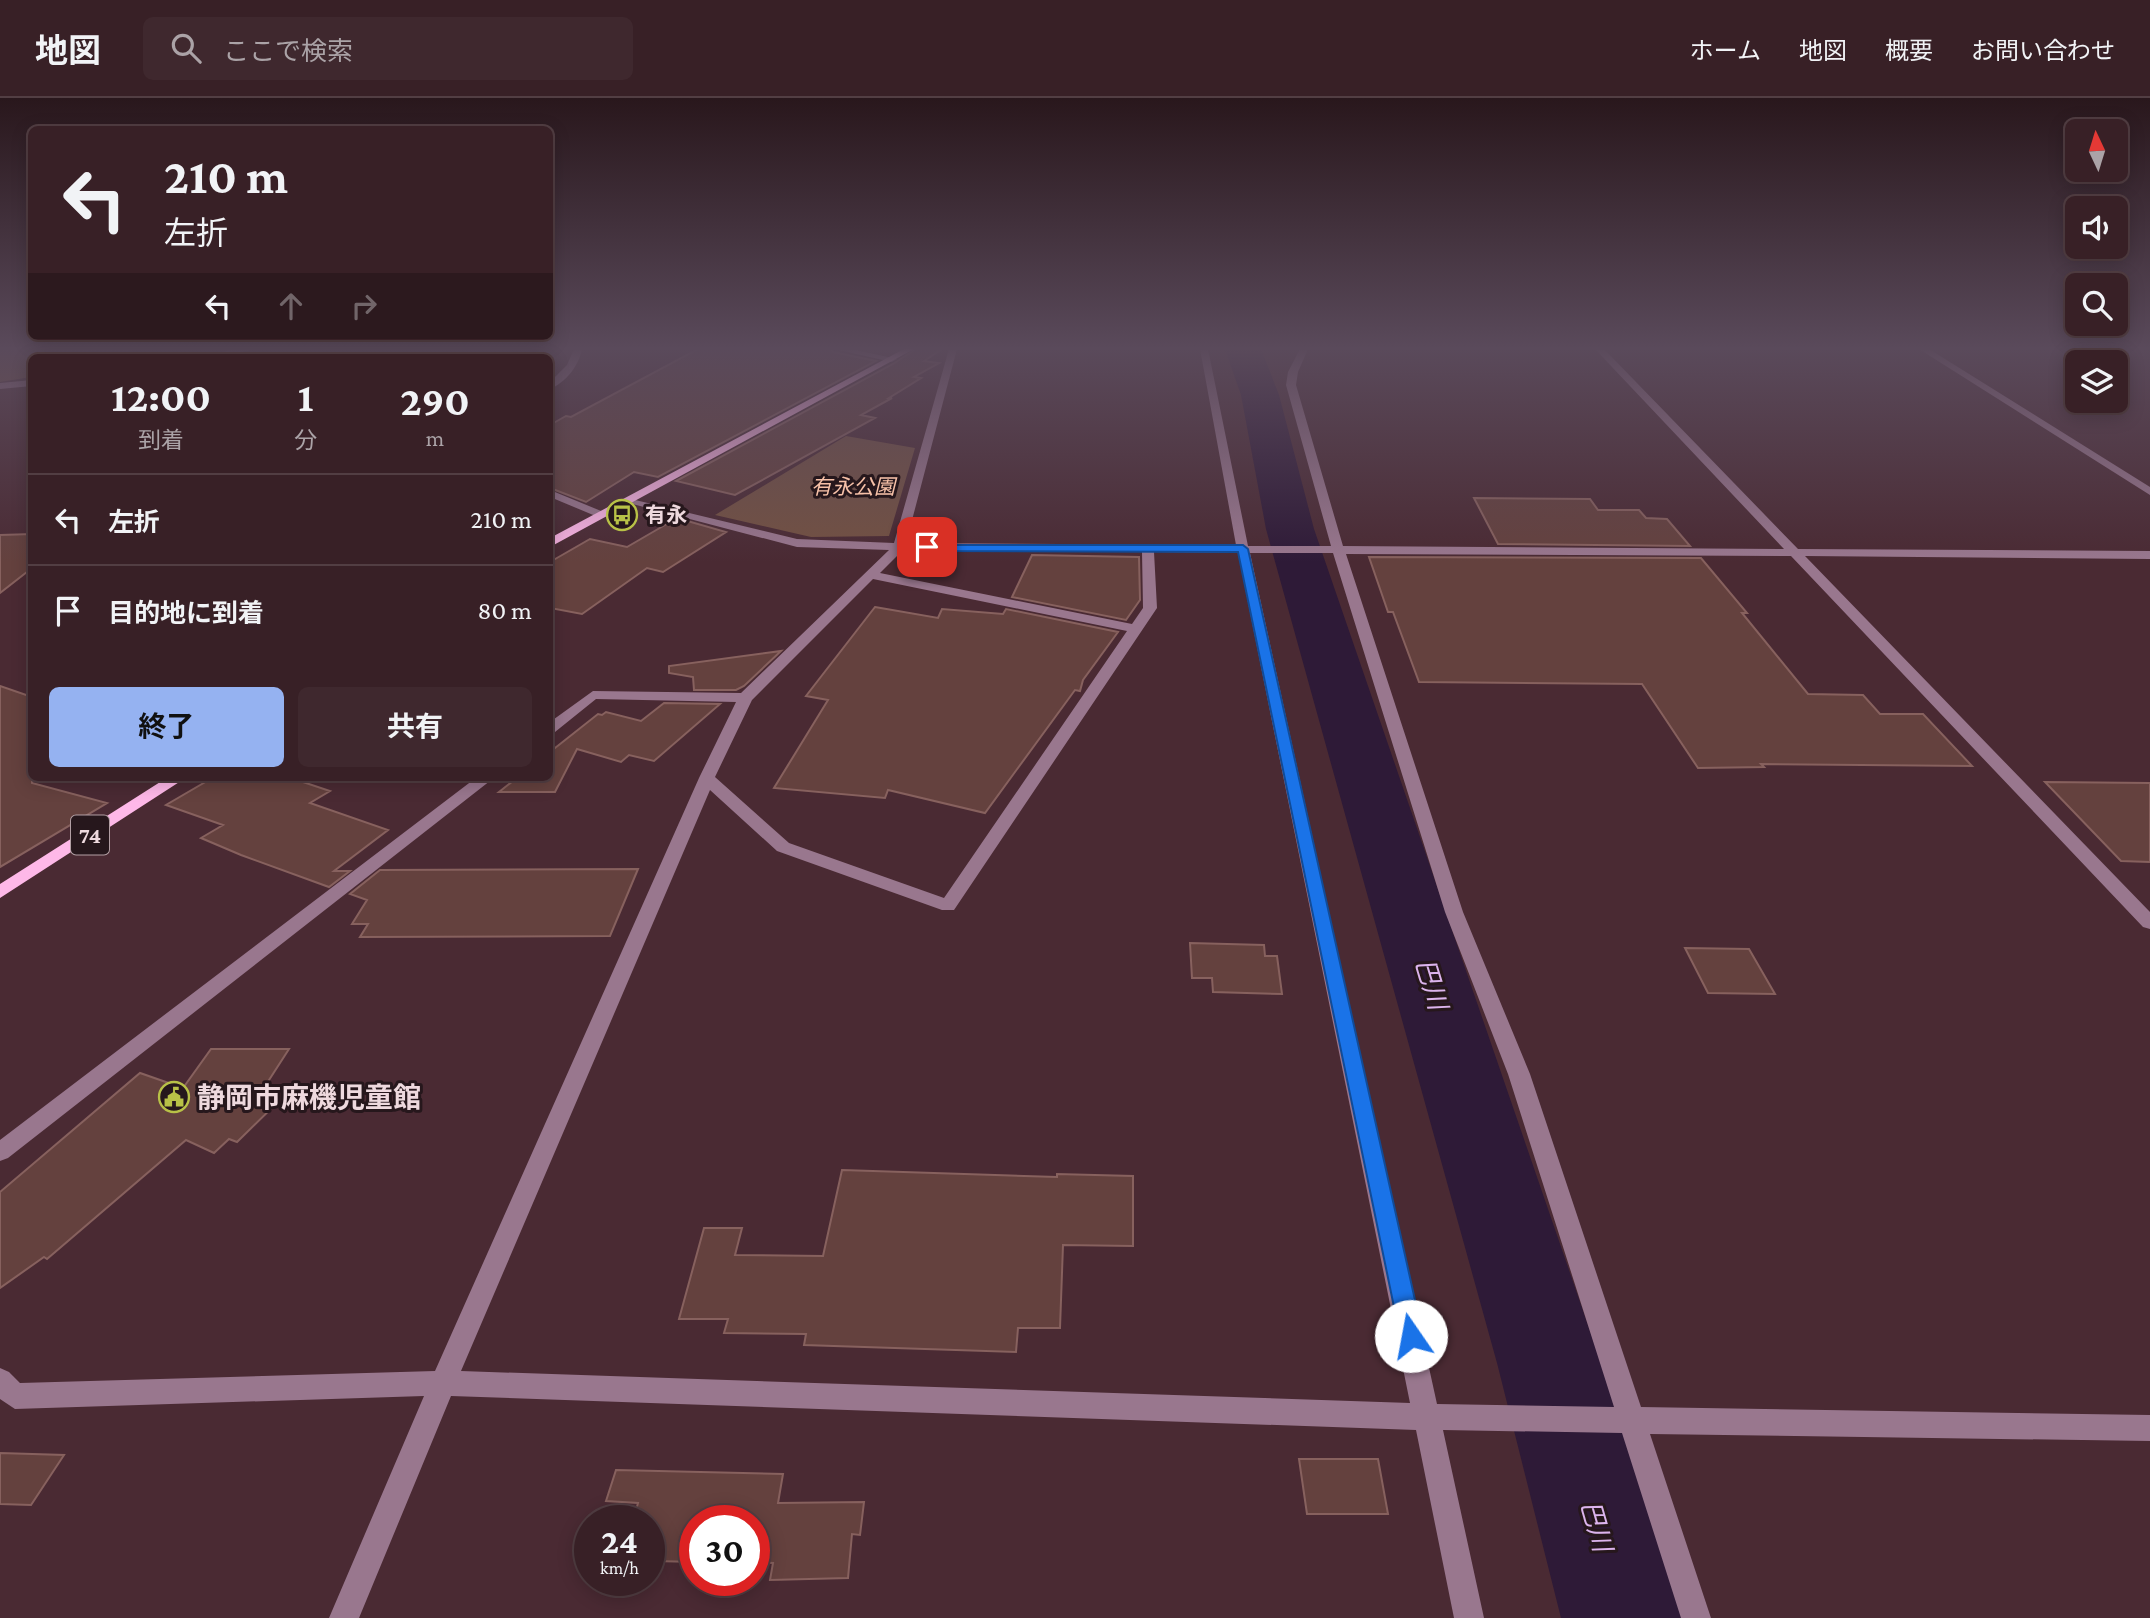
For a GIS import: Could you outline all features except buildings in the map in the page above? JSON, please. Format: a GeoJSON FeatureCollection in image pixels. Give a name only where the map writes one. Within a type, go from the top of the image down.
{"type":"FeatureCollection","features":[{"type":"Feature","properties":{"kind":"main road"},"geometry":{"type":"LineString","coordinates":[[553,541],[778,420]]}},
{"type":"Feature","properties":{"kind":"main road","name":"74"},"geometry":{"type":"LineString","coordinates":[[0,892],[173,781]]}},
{"type":"Feature","properties":{"kind":"street"},"geometry":{"type":"LineString","coordinates":[[344,1618],[443,1382],[707,778],[745,698],[899,547],[934,420]]}},
{"type":"Feature","properties":{"kind":"street"},"geometry":{"type":"LineString","coordinates":[[1218,420],[1469,1618]]}},
{"type":"Feature","properties":{"kind":"street"},"geometry":{"type":"LineString","coordinates":[[1301,420],[1338,549],[1454,912],[1519,1074],[1696,1618]]}},
{"type":"Feature","properties":{"kind":"street"},"geometry":{"type":"LineString","coordinates":[[1666,420],[2150,923]]}},
{"type":"Feature","properties":{"kind":"street"},"geometry":{"type":"LineString","coordinates":[[2036,420],[2150,492]]}},
{"type":"Feature","properties":{"kind":"street"},"geometry":{"type":"LineString","coordinates":[[553,494],[602,515]]}},
{"type":"Feature","properties":{"kind":"street"},"geometry":{"type":"LineString","coordinates":[[626,501],[797,543],[899,547],[2150,555]]}},
{"type":"Feature","properties":{"kind":"street"},"geometry":{"type":"LineString","coordinates":[[707,778],[783,847],[948,906],[1150,608],[1148,547]]}},
{"type":"Feature","properties":{"kind":"street"},"geometry":{"type":"LineString","coordinates":[[872,575],[1135,629]]}},
{"type":"Feature","properties":{"kind":"street"},"geometry":{"type":"LineString","coordinates":[[553,727],[593,695],[745,698]]}},
{"type":"Feature","properties":{"kind":"street"},"geometry":{"type":"LineString","coordinates":[[0,1152],[482,781]]}},
{"type":"Feature","properties":{"kind":"street"},"geometry":{"type":"LineString","coordinates":[[0,1381],[15,1396],[443,1382],[1429,1417],[2150,1428]]}},
{"type":"Feature","properties":{"kind":"green space","name":"有永公園"},"geometry":{"type":"Polygon","coordinates":[[[846,436],[915,448],[889,536],[811,537],[715,515],[846,436]]]}},
{"type":"Feature","properties":{"kind":"waterway","name":"巴川"},"geometry":{"type":"LineString","coordinates":[[1266,420],[1290,529],[1549,1363],[1622,1618]]}},
{"type":"Feature","properties":{"kind":"place","name":"有永"},"geometry":{"type":"Point","coordinates":[622,515]}},
{"type":"Feature","properties":{"kind":"place","name":"静岡市麻機児童館"},"geometry":{"type":"Point","coordinates":[174,1097]}},
{"type":"Feature","properties":{"kind":"route"},"geometry":{"type":"LineString","coordinates":[[927,547],[1243,549],[1411,1336]]}}]}
